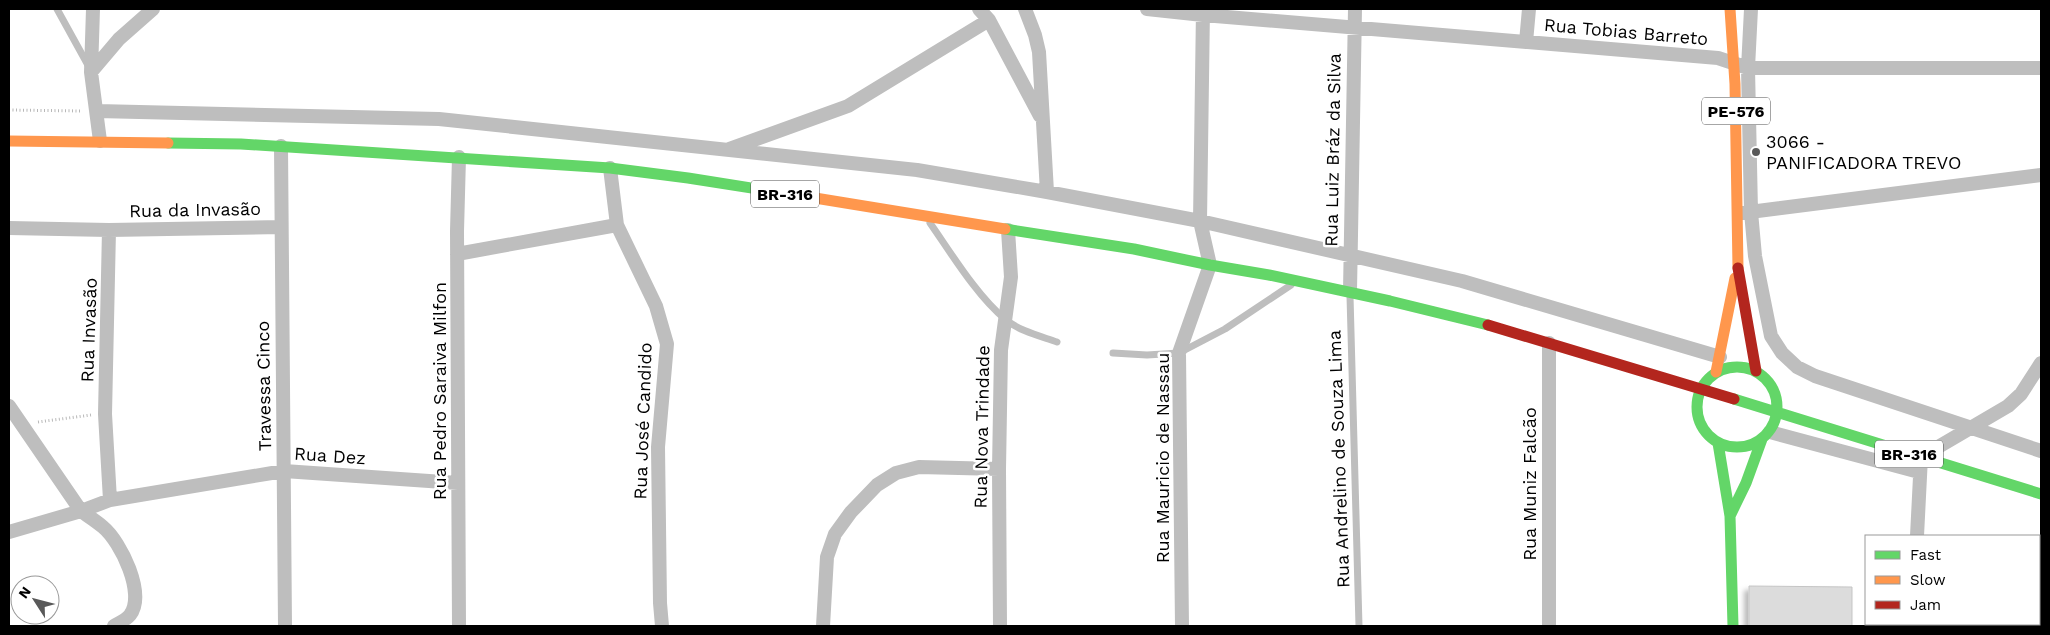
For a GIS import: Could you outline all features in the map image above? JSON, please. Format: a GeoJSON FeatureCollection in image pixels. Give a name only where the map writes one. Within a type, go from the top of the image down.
{"type":"FeatureCollection","features":[{"type":"Feature","properties":{"kind":"main road","name":"PE-576"},"geometry":{"type":"LineString","coordinates":[[1730,9],[1734,63],[1738,263],[1756,371]]}},
{"type":"Feature","properties":{"kind":"main road","name":"BR-316"},"geometry":{"type":"LineString","coordinates":[[9,141],[100,141],[281,146],[610,168],[688,178],[1008,230],[1134,248],[1210,265],[1350,291],[1549,343],[1651,376],[1701,389],[2041,494]]}},
{"type":"Feature","properties":{"kind":"main road","name":"PE-576"},"geometry":{"type":"LineString","coordinates":[[1716,372],[1738,263]]}},
{"type":"Feature","properties":{"kind":"main road"},"geometry":{"type":"LineString","coordinates":[[1730,516],[1777,413],[1778,402],[1774,390],[1767,379],[1756,371],[1743,367],[1729,367],[1716,372],[1701,389],[1698,399],[1699,419],[1709,436],[1728,447],[1740,447],[1752,445],[1766,435]]}},
{"type":"Feature","properties":{"kind":"main road"},"geometry":{"type":"LineString","coordinates":[[1718,442],[1730,516],[1733,626]]}},
{"type":"Feature","properties":{"kind":"street"},"geometry":{"type":"LineString","coordinates":[[93,9],[91,72],[100,141]]}},
{"type":"Feature","properties":{"kind":"street"},"geometry":{"type":"LineString","coordinates":[[91,72],[119,39],[154,9]]}},
{"type":"Feature","properties":{"kind":"street"},"geometry":{"type":"LineString","coordinates":[[979,9],[989,20],[1042,121]]}},
{"type":"Feature","properties":{"kind":"street"},"geometry":{"type":"LineString","coordinates":[[1025,9],[1039,52],[1047,192]]}},
{"type":"Feature","properties":{"kind":"street","name":"Rua Tobias Barreto"},"geometry":{"type":"LineString","coordinates":[[1147,9],[1203,12],[1355,28],[1718,58],[1748,68],[2041,68]]}},
{"type":"Feature","properties":{"kind":"street","name":"Rua Luiz Bráz da Silva"},"geometry":{"type":"LineString","coordinates":[[1350,291],[1355,9]]}},
{"type":"Feature","properties":{"kind":"street"},"geometry":{"type":"LineString","coordinates":[[1526,42],[1529,9]]}},
{"type":"Feature","properties":{"kind":"street"},"geometry":{"type":"LineString","coordinates":[[1751,9],[1748,68],[1751,212],[1755,256],[1771,336],[1782,353],[1797,368],[1834,383],[2041,451]]}},
{"type":"Feature","properties":{"kind":"street"},"geometry":{"type":"LineString","coordinates":[[1203,12],[1200,221],[1210,265]]}},
{"type":"Feature","properties":{"kind":"street"},"geometry":{"type":"LineString","coordinates":[[726,150],[848,106],[989,20]]}},
{"type":"Feature","properties":{"kind":"street"},"geometry":{"type":"LineString","coordinates":[[97,111],[430,119],[916,170],[1047,192],[1200,221],[1462,281],[1720,357]]}},
{"type":"Feature","properties":{"kind":"street","name":"Travessa Cinco"},"geometry":{"type":"LineString","coordinates":[[281,146],[285,626]]}},
{"type":"Feature","properties":{"kind":"street","name":"Rua Pedro Saraiva Milfon"},"geometry":{"type":"LineString","coordinates":[[458,626],[457,254],[459,157]]}},
{"type":"Feature","properties":{"kind":"street","name":"Rua José Candido"},"geometry":{"type":"LineString","coordinates":[[610,168],[618,225],[656,306],[667,344],[658,447],[662,626]]}},
{"type":"Feature","properties":{"kind":"street"},"geometry":{"type":"LineString","coordinates":[[1736,214],[2041,175]]}},
{"type":"Feature","properties":{"kind":"street"},"geometry":{"type":"LineString","coordinates":[[457,254],[618,225]]}},
{"type":"Feature","properties":{"kind":"street","name":"Rua da Invasão"},"geometry":{"type":"LineString","coordinates":[[109,230],[281,227]]}},
{"type":"Feature","properties":{"kind":"street"},"geometry":{"type":"LineString","coordinates":[[9,228],[109,230]]}},
{"type":"Feature","properties":{"kind":"street","name":"Rua Invasão"},"geometry":{"type":"LineString","coordinates":[[109,230],[105,414],[110,500]]}},
{"type":"Feature","properties":{"kind":"street","name":"Rua Nova Trindade"},"geometry":{"type":"LineString","coordinates":[[1000,626],[999,469],[1002,350],[1011,277],[1008,230]]}},
{"type":"Feature","properties":{"kind":"street","name":"Rua Mauricio de Nassau"},"geometry":{"type":"LineString","coordinates":[[1182,626],[1179,353],[1210,265]]}},
{"type":"Feature","properties":{"kind":"street","name":"Rua Muniz Falcão"},"geometry":{"type":"LineString","coordinates":[[1549,343],[1549,626]]}},
{"type":"Feature","properties":{"kind":"street"},"geometry":{"type":"LineString","coordinates":[[1917,535],[1920,457],[2008,406],[2021,394],[2041,363]]}},
{"type":"Feature","properties":{"kind":"street"},"geometry":{"type":"LineString","coordinates":[[9,406],[81,511],[104,528],[124,557],[132,576],[135,592],[134,604],[130,615],[114,626]]}},
{"type":"Feature","properties":{"kind":"street"},"geometry":{"type":"LineString","coordinates":[[1766,435],[1918,472]]}},
{"type":"Feature","properties":{"kind":"street"},"geometry":{"type":"LineString","coordinates":[[823,626],[828,557],[835,534],[851,512],[877,485],[896,473],[919,468],[999,469]]}},
{"type":"Feature","properties":{"kind":"street","name":"Rua Dez"},"geometry":{"type":"LineString","coordinates":[[110,500],[284,471],[458,483]]}},
{"type":"Feature","properties":{"kind":"street"},"geometry":{"type":"LineString","coordinates":[[9,532],[81,511],[110,500]]}},
{"type":"Feature","properties":{"kind":"lane"},"geometry":{"type":"LineString","coordinates":[[57,9],[91,72]]}},
{"type":"Feature","properties":{"kind":"lane"},"geometry":{"type":"LineString","coordinates":[[925,216],[967,275],[1006,321],[1031,333],[1057,342]]}},
{"type":"Feature","properties":{"kind":"lane"},"geometry":{"type":"LineString","coordinates":[[1113,353],[1147,355],[1179,353],[1225,329],[1298,280]]}},
{"type":"Feature","properties":{"kind":"lane","name":"Rua Andrelino de Souza Lima"},"geometry":{"type":"LineString","coordinates":[[1350,291],[1359,626]]}},
{"type":"Feature","properties":{"kind":"path"},"geometry":{"type":"LineString","coordinates":[[9,110],[97,111]]}},
{"type":"Feature","properties":{"kind":"path"},"geometry":{"type":"LineString","coordinates":[[22,424],[105,414]]}},
{"type":"Feature","properties":{"kind":"building"},"geometry":{"type":"Polygon","coordinates":[[[1749,586],[1852,587],[1852,626],[1749,626],[1749,586]]]}},
{"type":"Feature","properties":{"kind":"traffic: fast"},"geometry":{"type":"LineString","coordinates":[[168,143],[241,144],[610,168],[815,198]]}},
{"type":"Feature","properties":{"kind":"traffic: fast"},"geometry":{"type":"LineString","coordinates":[[1005,229],[1134,249],[1269,275],[1390,301],[1488,325]]}},
{"type":"Feature","properties":{"kind":"traffic: fast"},"geometry":{"type":"LineString","coordinates":[[1729,367],[1745,367],[1766,378],[1777,399],[1777,407],[1777,415],[1766,436],[1745,447],[1729,447],[1715,441],[1703,429],[1697,415],[1697,399],[1703,385],[1715,373],[1729,367]]}},
{"type":"Feature","properties":{"kind":"traffic: fast"},"geometry":{"type":"LineString","coordinates":[[1734,399],[2041,494]]}},
{"type":"Feature","properties":{"kind":"traffic: fast"},"geometry":{"type":"LineString","coordinates":[[1730,516],[1746,483],[1762,439]]}},
{"type":"Feature","properties":{"kind":"traffic: fast"},"geometry":{"type":"LineString","coordinates":[[1718,443],[1730,516],[1733,626]]}},
{"type":"Feature","properties":{"kind":"traffic: slow"},"geometry":{"type":"LineString","coordinates":[[1730,9],[1735,84],[1738,268]]}},
{"type":"Feature","properties":{"kind":"traffic: slow"},"geometry":{"type":"LineString","coordinates":[[9,141],[168,143]]}},
{"type":"Feature","properties":{"kind":"traffic: slow"},"geometry":{"type":"LineString","coordinates":[[815,198],[1005,229]]}},
{"type":"Feature","properties":{"kind":"traffic: slow"},"geometry":{"type":"LineString","coordinates":[[1716,372],[1735,278]]}},
{"type":"Feature","properties":{"kind":"traffic: jam"},"geometry":{"type":"LineString","coordinates":[[1738,268],[1756,371]]}},
{"type":"Feature","properties":{"kind":"traffic: jam"},"geometry":{"type":"LineString","coordinates":[[1488,325],[1734,399]]}},
{"type":"Feature","properties":{"kind":"place","name":"3066 - PANIFICADORA TREVO"},"geometry":{"type":"Point","coordinates":[1756,152]}}]}
